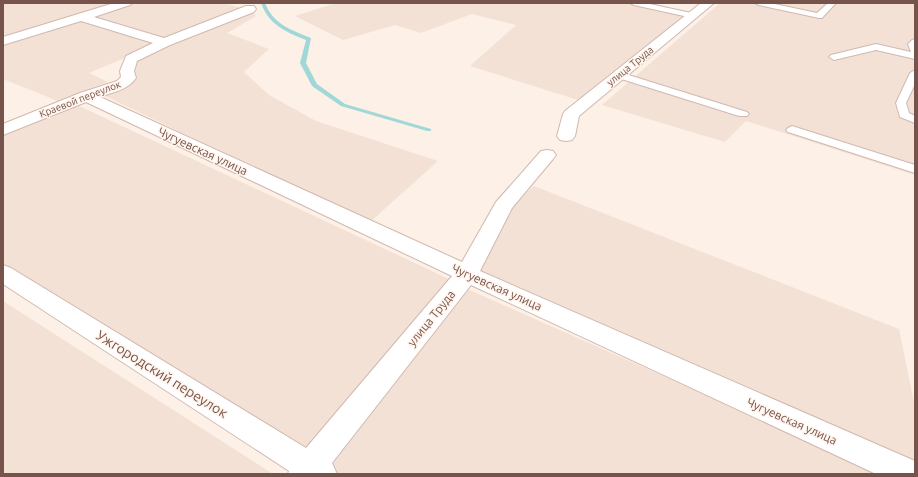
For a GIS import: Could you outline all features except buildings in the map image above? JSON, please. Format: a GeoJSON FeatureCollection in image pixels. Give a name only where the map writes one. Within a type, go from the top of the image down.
{"type":"FeatureCollection","features":[{"type":"Feature","properties":{"kind":"street"},"geometry":{"type":"LineString","coordinates":[[3,41],[126,3]]}},
{"type":"Feature","properties":{"kind":"street","name":"улица Труда"},"geometry":{"type":"LineString","coordinates":[[566,136],[570,114],[708,3]]}},
{"type":"Feature","properties":{"kind":"street","name":"Краевой переулок"},"geometry":{"type":"LineString","coordinates":[[3,130],[86,96],[122,84],[129,78],[127,71],[131,59],[165,42],[250,9]]}},
{"type":"Feature","properties":{"kind":"street"},"geometry":{"type":"LineString","coordinates":[[81,17],[165,42]]}},
{"type":"Feature","properties":{"kind":"street","name":"Чугуевская улица"},"geometry":{"type":"LineString","coordinates":[[86,96],[467,274],[910,474]]}},
{"type":"Feature","properties":{"kind":"street","name":"улица Труда"},"geometry":{"type":"LineString","coordinates":[[312,472],[467,274],[503,206],[547,155]]}},
{"type":"Feature","properties":{"kind":"street","name":"Ужгородский переулок"},"geometry":{"type":"LineString","coordinates":[[3,273],[312,472]]}},
{"type":"Feature","properties":{"kind":"lane"},"geometry":{"type":"LineString","coordinates":[[634,3],[693,16]]}},
{"type":"Feature","properties":{"kind":"lane"},"geometry":{"type":"LineString","coordinates":[[760,3],[819,16],[832,3]]}},
{"type":"Feature","properties":{"kind":"lane"},"geometry":{"type":"LineString","coordinates":[[915,42],[913,44],[915,52]]}},
{"type":"Feature","properties":{"kind":"lane"},"geometry":{"type":"LineString","coordinates":[[834,57],[876,48],[915,56]]}},
{"type":"Feature","properties":{"kind":"lane"},"geometry":{"type":"LineString","coordinates":[[619,75],[743,114]]}},
{"type":"Feature","properties":{"kind":"lane"},"geometry":{"type":"LineString","coordinates":[[914,80],[901,103],[904,115],[915,120]]}},
{"type":"Feature","properties":{"kind":"lane"},"geometry":{"type":"LineString","coordinates":[[903,110],[915,114]]}},
{"type":"Feature","properties":{"kind":"lane"},"geometry":{"type":"LineString","coordinates":[[792,130],[915,169]]}},
{"type":"Feature","properties":{"kind":"shaded area"},"geometry":{"type":"Polygon","coordinates":[[[3,3],[121,3],[3,38],[3,3]]]}},
{"type":"Feature","properties":{"kind":"shaded area"},"geometry":{"type":"Polygon","coordinates":[[[131,3],[223,3],[245,9],[165,40],[87,17],[131,3]]]}},
{"type":"Feature","properties":{"kind":"shaded area"},"geometry":{"type":"Polygon","coordinates":[[[336,3],[653,3],[688,13],[578,100],[470,66],[516,25],[472,14],[421,33],[395,25],[343,40],[295,16],[336,3]]]}},
{"type":"Feature","properties":{"kind":"shaded area"},"geometry":{"type":"Polygon","coordinates":[[[720,3],[915,3],[915,175],[746,121],[725,142],[602,105],[720,3]]]}},
{"type":"Feature","properties":{"kind":"shaded area"},"geometry":{"type":"Polygon","coordinates":[[[250,11],[256,16],[227,33],[269,49],[244,72],[269,95],[316,121],[438,161],[369,223],[101,94],[131,71],[137,58],[250,11]]]}},
{"type":"Feature","properties":{"kind":"shaded area"},"geometry":{"type":"Polygon","coordinates":[[[81,19],[160,43],[89,73],[108,82],[58,101],[3,79],[3,43],[81,19]]]}},
{"type":"Feature","properties":{"kind":"shaded area"},"geometry":{"type":"Polygon","coordinates":[[[75,104],[451,280],[306,461],[3,274],[3,134],[75,104]]]}},
{"type":"Feature","properties":{"kind":"shaded area"},"geometry":{"type":"Polygon","coordinates":[[[534,186],[899,329],[915,407],[915,474],[475,278],[508,209],[534,186]]]}},
{"type":"Feature","properties":{"kind":"shaded area"},"geometry":{"type":"Polygon","coordinates":[[[465,288],[884,474],[324,474],[465,288]]]}},
{"type":"Feature","properties":{"kind":"shaded area"},"geometry":{"type":"Polygon","coordinates":[[[3,301],[273,474],[3,474],[3,301]]]}},
{"type":"Feature","properties":{"kind":"waterway"},"geometry":{"type":"LineString","coordinates":[[263,3],[270,17],[281,27],[309,39],[303,63],[314,85],[343,105],[429,130]]}}]}
